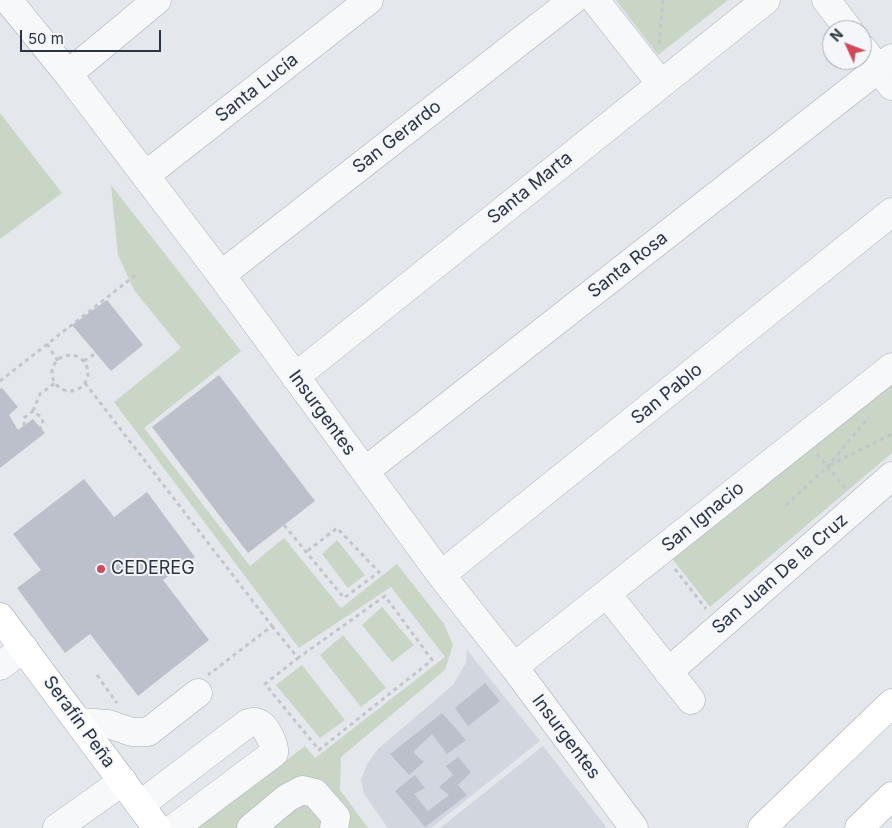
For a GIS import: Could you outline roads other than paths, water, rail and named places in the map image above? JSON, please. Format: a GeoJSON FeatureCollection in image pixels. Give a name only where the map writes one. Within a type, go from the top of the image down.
{"type":"FeatureCollection","features":[{"type":"Feature","properties":{"kind":"main road","name":"Serafín Peña"},"geometry":{"type":"LineString","coordinates":[[0,617],[157,828]]}},
{"type":"Feature","properties":{"kind":"main road"},"geometry":{"type":"LineString","coordinates":[[762,828],[892,703]]}},
{"type":"Feature","properties":{"kind":"main road"},"geometry":{"type":"LineString","coordinates":[[859,828],[892,796]]}},
{"type":"Feature","properties":{"kind":"street","name":"Insurgentes"},"geometry":{"type":"LineString","coordinates":[[8,0],[68,74],[221,274],[365,472],[634,828]]}},
{"type":"Feature","properties":{"kind":"street"},"geometry":{"type":"LineString","coordinates":[[68,74],[157,0]]}},
{"type":"Feature","properties":{"kind":"street","name":"Santa Lucía"},"geometry":{"type":"LineString","coordinates":[[146,175],[369,0]]}},
{"type":"Feature","properties":{"kind":"street","name":"San Gerardo"},"geometry":{"type":"LineString","coordinates":[[221,274],[573,0]]}},
{"type":"Feature","properties":{"kind":"street"},"geometry":{"type":"LineString","coordinates":[[595,0],[660,84]]}},
{"type":"Feature","properties":{"kind":"street","name":"Santa Marta"},"geometry":{"type":"LineString","coordinates":[[295,377],[766,0]]}},
{"type":"Feature","properties":{"kind":"street"},"geometry":{"type":"LineString","coordinates":[[826,0],[841,20]]}},
{"type":"Feature","properties":{"kind":"street"},"geometry":{"type":"LineString","coordinates":[[872,57],[887,71]]}},
{"type":"Feature","properties":{"kind":"street","name":"Santa Rosa"},"geometry":{"type":"LineString","coordinates":[[365,472],[887,71]]}},
{"type":"Feature","properties":{"kind":"street","name":"San Pablo"},"geometry":{"type":"LineString","coordinates":[[442,575],[892,212]]}},
{"type":"Feature","properties":{"kind":"street","name":"San Ignacio"},"geometry":{"type":"LineString","coordinates":[[514,667],[892,367]]}},
{"type":"Feature","properties":{"kind":"street","name":"San Juan De la Cruz"},"geometry":{"type":"LineString","coordinates":[[668,672],[892,476]]}},
{"type":"Feature","properties":{"kind":"street"},"geometry":{"type":"LineString","coordinates":[[607,594],[691,700]]}},
{"type":"Feature","properties":{"kind":"street"},"geometry":{"type":"LineString","coordinates":[[0,666],[24,648]]}},
{"type":"Feature","properties":{"kind":"street"},"geometry":{"type":"LineString","coordinates":[[79,722],[108,724],[132,732],[148,732],[201,685]]}},
{"type":"Feature","properties":{"kind":"street"},"geometry":{"type":"LineString","coordinates":[[140,805],[248,723],[255,722],[263,727],[273,743],[274,753],[174,828]]}},
{"type":"Feature","properties":{"kind":"street"},"geometry":{"type":"LineString","coordinates":[[186,770],[210,801]]}},
{"type":"Feature","properties":{"kind":"street"},"geometry":{"type":"LineString","coordinates":[[57,828],[123,781]]}},
{"type":"Feature","properties":{"kind":"street"},"geometry":{"type":"LineString","coordinates":[[250,828],[287,798],[302,790],[316,793],[336,817],[334,828]]}},
{"type":"Feature","properties":{"kind":"place","name":"CEDEREG"},"geometry":{"type":"Point","coordinates":[101,569]}}]}
